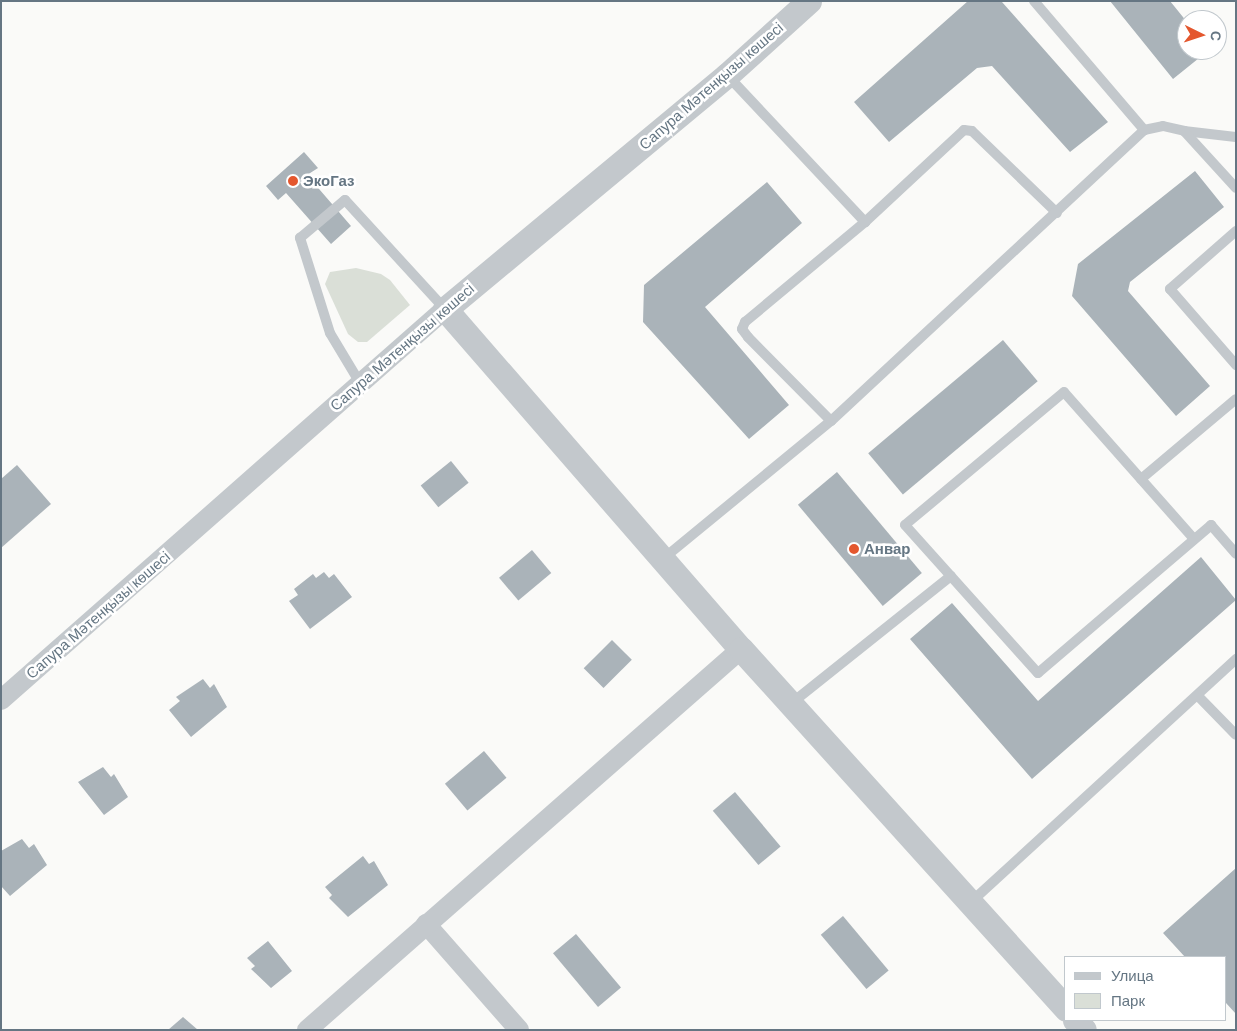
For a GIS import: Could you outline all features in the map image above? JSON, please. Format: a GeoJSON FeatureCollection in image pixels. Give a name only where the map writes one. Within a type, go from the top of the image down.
{"type":"FeatureCollection","features":[{"type":"Feature","properties":{"kind":"street","name":"Сапура Мәтенқызы көшесі"},"geometry":{"type":"LineString","coordinates":[[1,700],[444,309],[727,75],[809,1]]}},
{"type":"Feature","properties":{"kind":"street"},"geometry":{"type":"LineString","coordinates":[[444,309],[742,648],[793,702],[1064,1007]]}},
{"type":"Feature","properties":{"kind":"street"},"geometry":{"type":"LineString","coordinates":[[307,1030],[742,648]]}},
{"type":"Feature","properties":{"kind":"street"},"geometry":{"type":"LineString","coordinates":[[426,924],[519,1030]]}},
{"type":"Feature","properties":{"kind":"lane"},"geometry":{"type":"LineString","coordinates":[[1034,1],[1144,130]]}},
{"type":"Feature","properties":{"kind":"lane"},"geometry":{"type":"LineString","coordinates":[[727,75],[865,222]]}},
{"type":"Feature","properties":{"kind":"lane"},"geometry":{"type":"LineString","coordinates":[[664,558],[831,421],[1057,213],[1144,130],[1163,126],[1184,132],[1236,137]]}},
{"type":"Feature","properties":{"kind":"lane"},"geometry":{"type":"LineString","coordinates":[[831,421],[742,329],[745,322],[865,222],[964,130],[972,131],[1057,213]]}},
{"type":"Feature","properties":{"kind":"lane"},"geometry":{"type":"LineString","coordinates":[[1184,132],[1236,188]]}},
{"type":"Feature","properties":{"kind":"lane"},"geometry":{"type":"LineString","coordinates":[[360,383],[330,333],[300,238],[345,200],[444,309]]}},
{"type":"Feature","properties":{"kind":"lane"},"geometry":{"type":"LineString","coordinates":[[1236,231],[1170,289],[1236,365]]}},
{"type":"Feature","properties":{"kind":"lane"},"geometry":{"type":"LineString","coordinates":[[1194,539],[1064,392],[906,525],[1038,673],[1211,525],[1236,554]]}},
{"type":"Feature","properties":{"kind":"lane"},"geometry":{"type":"LineString","coordinates":[[1141,479],[1236,399]]}},
{"type":"Feature","properties":{"kind":"lane"},"geometry":{"type":"LineString","coordinates":[[793,702],[951,576]]}},
{"type":"Feature","properties":{"kind":"lane"},"geometry":{"type":"LineString","coordinates":[[971,902],[1198,696],[1236,659]]}},
{"type":"Feature","properties":{"kind":"lane"},"geometry":{"type":"LineString","coordinates":[[1198,696],[1236,735]]}},
{"type":"Feature","properties":{"kind":"green space"},"geometry":{"type":"Polygon","coordinates":[[[356,268],[381,274],[390,280],[410,305],[367,342],[358,342],[348,334],[325,284],[330,272],[356,268]]]}},
{"type":"Feature","properties":{"kind":"building"},"geometry":{"type":"Polygon","coordinates":[[[968,1],[1002,2],[1108,122],[1070,152],[992,66],[977,68],[889,142],[854,102],[968,1]]]}},
{"type":"Feature","properties":{"kind":"building"},"geometry":{"type":"Polygon","coordinates":[[[1110,1],[1170,1],[1177,10],[1177,60],[1197,60],[1173,79],[1110,1]]]}},
{"type":"Feature","properties":{"kind":"building"},"geometry":{"type":"Polygon","coordinates":[[[304,152],[318,168],[307,175],[351,226],[331,244],[286,193],[278,200],[266,186],[304,152]]]}},
{"type":"Feature","properties":{"kind":"building"},"geometry":{"type":"Polygon","coordinates":[[[1195,171],[1224,207],[1130,282],[1128,291],[1210,386],[1176,416],[1072,296],[1078,264],[1195,171]]]}},
{"type":"Feature","properties":{"kind":"building"},"geometry":{"type":"Polygon","coordinates":[[[767,182],[802,223],[705,307],[789,405],[749,439],[643,322],[644,285],[767,182]]]}},
{"type":"Feature","properties":{"kind":"building"},"geometry":{"type":"Polygon","coordinates":[[[1003,340],[1038,381],[903,494],[868,453],[1003,340]]]}},
{"type":"Feature","properties":{"kind":"building"},"geometry":{"type":"Polygon","coordinates":[[[451,461],[469,483],[438,507],[421,486],[451,461]]]}},
{"type":"Feature","properties":{"kind":"building"},"geometry":{"type":"Polygon","coordinates":[[[17,465],[51,504],[1,548],[1,479],[17,465]]]}},
{"type":"Feature","properties":{"kind":"building"},"geometry":{"type":"Polygon","coordinates":[[[837,472],[922,573],[883,606],[798,505],[837,472]]]}},
{"type":"Feature","properties":{"kind":"building"},"geometry":{"type":"Polygon","coordinates":[[[532,550],[551,573],[518,601],[499,578],[532,550]]]}},
{"type":"Feature","properties":{"kind":"building"},"geometry":{"type":"Polygon","coordinates":[[[1201,557],[1236,600],[1032,779],[910,639],[952,603],[1038,701],[1201,557]]]}},
{"type":"Feature","properties":{"kind":"building"},"geometry":{"type":"Polygon","coordinates":[[[324,572],[329,578],[334,574],[352,597],[310,629],[289,601],[298,595],[294,589],[313,574],[316,578],[324,572]]]}},
{"type":"Feature","properties":{"kind":"building"},"geometry":{"type":"Polygon","coordinates":[[[612,640],[632,660],[604,688],[584,668],[612,640]]]}},
{"type":"Feature","properties":{"kind":"building"},"geometry":{"type":"Polygon","coordinates":[[[203,679],[210,688],[214,684],[227,707],[191,737],[169,710],[180,701],[176,697],[203,679]]]}},
{"type":"Feature","properties":{"kind":"building"},"geometry":{"type":"Polygon","coordinates":[[[484,751],[506,778],[467,811],[445,784],[484,751]]]}},
{"type":"Feature","properties":{"kind":"building"},"geometry":{"type":"Polygon","coordinates":[[[103,767],[111,777],[114,774],[128,797],[104,815],[78,782],[103,767]]]}},
{"type":"Feature","properties":{"kind":"building"},"geometry":{"type":"Polygon","coordinates":[[[735,792],[781,846],[758,865],[713,811],[735,792]]]}},
{"type":"Feature","properties":{"kind":"building"},"geometry":{"type":"Polygon","coordinates":[[[22,839],[29,848],[34,844],[47,865],[10,896],[1,886],[1,851],[22,839]]]}},
{"type":"Feature","properties":{"kind":"building"},"geometry":{"type":"Polygon","coordinates":[[[363,856],[369,864],[374,861],[388,885],[348,917],[329,898],[332,895],[325,887],[363,856]]]}},
{"type":"Feature","properties":{"kind":"building"},"geometry":{"type":"Polygon","coordinates":[[[1236,868],[1236,1014],[1227,1004],[1227,956],[1184,956],[1163,933],[1236,868]]]}},
{"type":"Feature","properties":{"kind":"building"},"geometry":{"type":"Polygon","coordinates":[[[843,916],[889,970],[866,989],[821,935],[843,916]]]}},
{"type":"Feature","properties":{"kind":"building"},"geometry":{"type":"Polygon","coordinates":[[[576,934],[621,988],[598,1007],[553,953],[576,934]]]}},
{"type":"Feature","properties":{"kind":"building"},"geometry":{"type":"Polygon","coordinates":[[[268,941],[292,971],[271,988],[251,969],[255,966],[247,958],[268,941]]]}},
{"type":"Feature","properties":{"kind":"building"},"geometry":{"type":"Polygon","coordinates":[[[183,1017],[198,1030],[168,1030],[183,1017]]]}},
{"type":"Feature","properties":{"kind":"place","name":"ЭкоГаз"},"geometry":{"type":"Point","coordinates":[293,181]}},
{"type":"Feature","properties":{"kind":"place","name":"Анвар"},"geometry":{"type":"Point","coordinates":[854,549]}}]}
